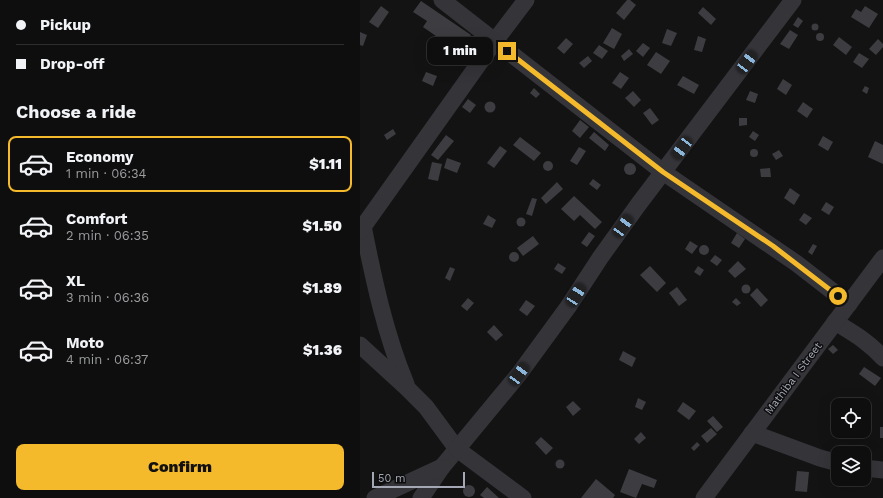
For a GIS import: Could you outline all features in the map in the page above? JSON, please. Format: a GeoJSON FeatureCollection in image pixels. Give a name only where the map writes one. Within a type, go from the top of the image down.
{"type":"FeatureCollection","features":[{"type":"Feature","properties":{"kind":"street"},"geometry":{"type":"LineString","coordinates":[[442,0],[663,172],[790,259],[849,304]]}},
{"type":"Feature","properties":{"kind":"street"},"geometry":{"type":"LineString","coordinates":[[407,388],[395,357],[382,314],[362,229],[495,41],[526,0]]}},
{"type":"Feature","properties":{"kind":"street"},"geometry":{"type":"LineString","coordinates":[[421,498],[442,467],[519,374],[568,307],[600,258],[630,217],[793,0]]}},
{"type":"Feature","properties":{"kind":"street","name":"Mathiba I Street"},"geometry":{"type":"LineString","coordinates":[[710,496],[752,433],[883,258]]}},
{"type":"Feature","properties":{"kind":"street"},"geometry":{"type":"LineString","coordinates":[[835,322],[862,338],[883,358]]}},
{"type":"Feature","properties":{"kind":"street"},"geometry":{"type":"LineString","coordinates":[[360,345],[426,407],[457,449],[523,498]]}},
{"type":"Feature","properties":{"kind":"street"},"geometry":{"type":"LineString","coordinates":[[752,433],[831,462]]}},
{"type":"Feature","properties":{"kind":"street"},"geometry":{"type":"LineString","coordinates":[[376,498],[442,467]]}},
{"type":"Feature","properties":{"kind":"street"},"geometry":{"type":"LineString","coordinates":[[871,469],[883,470]]}},
{"type":"Feature","properties":{"kind":"building"},"geometry":{"type":"Polygon","coordinates":[[[627,0],[630,0],[636,5],[624,20],[616,13],[627,0]]]}},
{"type":"Feature","properties":{"kind":"building"},"geometry":{"type":"Polygon","coordinates":[[[421,1],[471,35],[459,52],[423,27],[427,21],[413,12],[421,1]]]}},
{"type":"Feature","properties":{"kind":"building"},"geometry":{"type":"Polygon","coordinates":[[[381,6],[389,12],[378,28],[369,22],[381,6]]]}},
{"type":"Feature","properties":{"kind":"building"},"geometry":{"type":"Polygon","coordinates":[[[865,6],[878,14],[869,28],[851,17],[856,9],[861,12],[865,6]]]}},
{"type":"Feature","properties":{"kind":"building"},"geometry":{"type":"Polygon","coordinates":[[[703,7],[716,19],[711,25],[698,13],[703,7]]]}},
{"type":"Feature","properties":{"kind":"building"},"geometry":{"type":"Polygon","coordinates":[[[798,17],[803,21],[798,28],[793,25],[798,17]]]}},
{"type":"Feature","properties":{"kind":"building"},"geometry":{"type":"Polygon","coordinates":[[[815,23],[818,24],[818,30],[815,31],[812,30],[811,27],[812,24],[815,23]]]}},
{"type":"Feature","properties":{"kind":"building"},"geometry":{"type":"Polygon","coordinates":[[[612,28],[622,34],[614,49],[603,43],[612,28]]]}},
{"type":"Feature","properties":{"kind":"building"},"geometry":{"type":"Polygon","coordinates":[[[667,29],[677,33],[671,46],[662,43],[667,29]]]}},
{"type":"Feature","properties":{"kind":"building"},"geometry":{"type":"Polygon","coordinates":[[[790,30],[798,35],[789,49],[780,44],[790,30]]]}},
{"type":"Feature","properties":{"kind":"building"},"geometry":{"type":"Polygon","coordinates":[[[360,32],[367,35],[363,46],[360,45],[360,32]]]}},
{"type":"Feature","properties":{"kind":"building"},"geometry":{"type":"Polygon","coordinates":[[[820,33],[823,34],[823,40],[820,41],[817,40],[816,37],[817,34],[820,33]]]}},
{"type":"Feature","properties":{"kind":"building"},"geometry":{"type":"Polygon","coordinates":[[[698,36],[706,39],[702,52],[694,50],[698,36]]]}},
{"type":"Feature","properties":{"kind":"building"},"geometry":{"type":"Polygon","coordinates":[[[839,37],[852,47],[846,55],[833,45],[839,37]]]}},
{"type":"Feature","properties":{"kind":"building"},"geometry":{"type":"Polygon","coordinates":[[[566,38],[573,44],[564,54],[557,48],[566,38]]]}},
{"type":"Feature","properties":{"kind":"building"},"geometry":{"type":"Polygon","coordinates":[[[878,39],[883,44],[883,47],[876,55],[869,49],[878,39]]]}},
{"type":"Feature","properties":{"kind":"building"},"geometry":{"type":"Polygon","coordinates":[[[643,43],[650,48],[643,57],[636,51],[643,43]]]}},
{"type":"Feature","properties":{"kind":"building"},"geometry":{"type":"Polygon","coordinates":[[[599,45],[608,51],[602,59],[593,53],[599,45]]]}},
{"type":"Feature","properties":{"kind":"building"},"geometry":{"type":"Polygon","coordinates":[[[629,49],[633,54],[624,61],[621,56],[629,49]]]}},
{"type":"Feature","properties":{"kind":"building"},"geometry":{"type":"Polygon","coordinates":[[[656,52],[670,61],[661,74],[647,65],[656,52]]]}},
{"type":"Feature","properties":{"kind":"building"},"geometry":{"type":"Polygon","coordinates":[[[859,53],[869,59],[862,68],[853,62],[859,53]]]}},
{"type":"Feature","properties":{"kind":"building"},"geometry":{"type":"Polygon","coordinates":[[[588,56],[592,61],[584,68],[579,63],[588,56]]]}},
{"type":"Feature","properties":{"kind":"building"},"geometry":{"type":"Polygon","coordinates":[[[426,72],[437,76],[433,86],[422,81],[426,72]]]}},
{"type":"Feature","properties":{"kind":"building"},"geometry":{"type":"Polygon","coordinates":[[[620,72],[629,78],[621,89],[612,83],[620,72]]]}},
{"type":"Feature","properties":{"kind":"building"},"geometry":{"type":"Polygon","coordinates":[[[683,76],[699,85],[694,94],[677,85],[683,76]]]}},
{"type":"Feature","properties":{"kind":"building"},"geometry":{"type":"Polygon","coordinates":[[[783,79],[792,85],[786,95],[777,89],[783,79]]]}},
{"type":"Feature","properties":{"kind":"building"},"geometry":{"type":"Polygon","coordinates":[[[865,86],[869,88],[867,94],[862,91],[865,86]]]}},
{"type":"Feature","properties":{"kind":"building"},"geometry":{"type":"Polygon","coordinates":[[[534,88],[540,94],[536,98],[530,93],[534,88]]]}},
{"type":"Feature","properties":{"kind":"building"},"geometry":{"type":"Polygon","coordinates":[[[633,91],[641,100],[634,107],[625,98],[633,91]]]}},
{"type":"Feature","properties":{"kind":"building"},"geometry":{"type":"Polygon","coordinates":[[[750,91],[758,94],[755,103],[746,100],[750,91]]]}},
{"type":"Feature","properties":{"kind":"building"},"geometry":{"type":"Polygon","coordinates":[[[468,99],[476,105],[470,113],[462,107],[468,99]]]}},
{"type":"Feature","properties":{"kind":"building"},"geometry":{"type":"Polygon","coordinates":[[[488,102],[492,102],[494,103],[494,111],[488,112],[485,109],[485,105],[488,102]]]}},
{"type":"Feature","properties":{"kind":"building"},"geometry":{"type":"Polygon","coordinates":[[[803,102],[813,109],[807,118],[797,111],[803,102]]]}},
{"type":"Feature","properties":{"kind":"building"},"geometry":{"type":"Polygon","coordinates":[[[650,108],[659,120],[652,125],[643,113],[650,108]]]}},
{"type":"Feature","properties":{"kind":"building"},"geometry":{"type":"Polygon","coordinates":[[[739,118],[747,118],[747,125],[739,126],[739,118]]]}},
{"type":"Feature","properties":{"kind":"building"},"geometry":{"type":"Polygon","coordinates":[[[580,120],[589,127],[580,138],[572,131],[580,120]]]}},
{"type":"Feature","properties":{"kind":"building"},"geometry":{"type":"Polygon","coordinates":[[[393,129],[396,134],[387,140],[384,135],[393,129]]]}},
{"type":"Feature","properties":{"kind":"building"},"geometry":{"type":"Polygon","coordinates":[[[753,131],[759,135],[755,141],[749,137],[753,131]]]}},
{"type":"Feature","properties":{"kind":"building"},"geometry":{"type":"Polygon","coordinates":[[[594,132],[609,145],[605,151],[589,138],[594,132]]]}},
{"type":"Feature","properties":{"kind":"building"},"geometry":{"type":"Polygon","coordinates":[[[446,135],[454,141],[438,160],[431,155],[446,135]]]}},
{"type":"Feature","properties":{"kind":"building"},"geometry":{"type":"Polygon","coordinates":[[[823,136],[833,142],[828,151],[818,145],[823,136]]]}},
{"type":"Feature","properties":{"kind":"building"},"geometry":{"type":"Polygon","coordinates":[[[520,137],[541,153],[534,161],[513,145],[520,137]]]}},
{"type":"Feature","properties":{"kind":"building"},"geometry":{"type":"Polygon","coordinates":[[[875,141],[883,145],[883,164],[868,157],[875,141]]]}},
{"type":"Feature","properties":{"kind":"building"},"geometry":{"type":"Polygon","coordinates":[[[500,146],[507,151],[494,168],[487,163],[500,146]]]}},
{"type":"Feature","properties":{"kind":"building"},"geometry":{"type":"Polygon","coordinates":[[[579,147],[586,151],[577,165],[570,161],[579,147]]]}},
{"type":"Feature","properties":{"kind":"building"},"geometry":{"type":"Polygon","coordinates":[[[754,149],[757,150],[757,156],[754,157],[751,156],[750,153],[751,150],[754,149]]]}},
{"type":"Feature","properties":{"kind":"building"},"geometry":{"type":"Polygon","coordinates":[[[779,150],[783,156],[776,160],[772,154],[779,150]]]}},
{"type":"Feature","properties":{"kind":"building"},"geometry":{"type":"Polygon","coordinates":[[[447,158],[461,163],[457,173],[444,168],[447,158]]]}},
{"type":"Feature","properties":{"kind":"building"},"geometry":{"type":"Polygon","coordinates":[[[546,161],[550,161],[553,166],[550,171],[546,171],[543,168],[543,164],[546,161]]]}},
{"type":"Feature","properties":{"kind":"building"},"geometry":{"type":"Polygon","coordinates":[[[432,162],[442,164],[438,181],[428,179],[432,162]]]}},
{"type":"Feature","properties":{"kind":"building"},"geometry":{"type":"Polygon","coordinates":[[[628,163],[632,163],[636,169],[632,175],[628,175],[624,171],[624,167],[628,163]]]}},
{"type":"Feature","properties":{"kind":"building"},"geometry":{"type":"Polygon","coordinates":[[[770,168],[771,177],[761,177],[760,169],[770,168]]]}},
{"type":"Feature","properties":{"kind":"building"},"geometry":{"type":"Polygon","coordinates":[[[593,179],[601,185],[597,190],[589,184],[593,179]]]}},
{"type":"Feature","properties":{"kind":"building"},"geometry":{"type":"Polygon","coordinates":[[[557,182],[563,189],[546,204],[541,198],[557,182]]]}},
{"type":"Feature","properties":{"kind":"building"},"geometry":{"type":"Polygon","coordinates":[[[790,188],[800,195],[794,205],[784,198],[790,188]]]}},
{"type":"Feature","properties":{"kind":"building"},"geometry":{"type":"Polygon","coordinates":[[[574,196],[602,222],[595,229],[580,215],[574,221],[561,209],[574,196]]]}},
{"type":"Feature","properties":{"kind":"building"},"geometry":{"type":"Polygon","coordinates":[[[532,198],[537,199],[532,216],[526,214],[532,198]]]}},
{"type":"Feature","properties":{"kind":"building"},"geometry":{"type":"Polygon","coordinates":[[[826,202],[834,207],[829,215],[821,210],[826,202]]]}},
{"type":"Feature","properties":{"kind":"building"},"geometry":{"type":"Polygon","coordinates":[[[804,213],[812,218],[806,225],[799,220],[804,213]]]}},
{"type":"Feature","properties":{"kind":"building"},"geometry":{"type":"Polygon","coordinates":[[[488,215],[496,220],[492,228],[483,224],[488,215]]]}},
{"type":"Feature","properties":{"kind":"building"},"geometry":{"type":"Polygon","coordinates":[[[519,218],[523,218],[525,222],[523,226],[519,226],[517,224],[517,220],[519,218]]]}},
{"type":"Feature","properties":{"kind":"building"},"geometry":{"type":"Polygon","coordinates":[[[589,232],[595,236],[587,247],[581,243],[589,232]]]}},
{"type":"Feature","properties":{"kind":"building"},"geometry":{"type":"Polygon","coordinates":[[[737,233],[745,239],[739,248],[731,243],[737,233]]]}},
{"type":"Feature","properties":{"kind":"building"},"geometry":{"type":"Polygon","coordinates":[[[533,236],[539,244],[523,256],[517,248],[533,236]]]}},
{"type":"Feature","properties":{"kind":"building"},"geometry":{"type":"Polygon","coordinates":[[[690,241],[698,246],[692,254],[685,249],[690,241]]]}},
{"type":"Feature","properties":{"kind":"building"},"geometry":{"type":"Polygon","coordinates":[[[813,244],[817,246],[812,255],[808,252],[813,244]]]}},
{"type":"Feature","properties":{"kind":"building"},"geometry":{"type":"Polygon","coordinates":[[[702,245],[706,245],[708,246],[708,254],[702,255],[699,252],[699,248],[702,245]]]}},
{"type":"Feature","properties":{"kind":"building"},"geometry":{"type":"Polygon","coordinates":[[[514,252],[519,257],[514,262],[509,257],[514,252]]]}},
{"type":"Feature","properties":{"kind":"building"},"geometry":{"type":"Polygon","coordinates":[[[715,255],[722,260],[717,266],[710,261],[715,255]]]}},
{"type":"Feature","properties":{"kind":"building"},"geometry":{"type":"Polygon","coordinates":[[[738,261],[746,269],[735,278],[728,271],[738,261]]]}},
{"type":"Feature","properties":{"kind":"building"},"geometry":{"type":"Polygon","coordinates":[[[558,263],[566,268],[562,274],[554,269],[558,263]]]}},
{"type":"Feature","properties":{"kind":"building"},"geometry":{"type":"Polygon","coordinates":[[[650,266],[666,283],[657,292],[640,275],[650,266]]]}},
{"type":"Feature","properties":{"kind":"building"},"geometry":{"type":"Polygon","coordinates":[[[698,266],[704,270],[700,276],[694,272],[698,266]]]}},
{"type":"Feature","properties":{"kind":"building"},"geometry":{"type":"Polygon","coordinates":[[[450,267],[455,269],[450,281],[445,278],[450,267]]]}},
{"type":"Feature","properties":{"kind":"building"},"geometry":{"type":"Polygon","coordinates":[[[746,284],[751,289],[746,294],[741,289],[746,284]]]}},
{"type":"Feature","properties":{"kind":"building"},"geometry":{"type":"Polygon","coordinates":[[[677,287],[687,300],[679,306],[669,293],[677,287]]]}},
{"type":"Feature","properties":{"kind":"building"},"geometry":{"type":"Polygon","coordinates":[[[757,288],[768,300],[761,307],[750,295],[757,288]]]}},
{"type":"Feature","properties":{"kind":"building"},"geometry":{"type":"Polygon","coordinates":[[[468,298],[474,303],[467,311],[461,306],[468,298]]]}},
{"type":"Feature","properties":{"kind":"building"},"geometry":{"type":"Polygon","coordinates":[[[736,298],[741,303],[737,306],[732,302],[736,298]]]}},
{"type":"Feature","properties":{"kind":"building"},"geometry":{"type":"Polygon","coordinates":[[[526,300],[535,306],[527,316],[519,310],[526,300]]]}},
{"type":"Feature","properties":{"kind":"building"},"geometry":{"type":"Polygon","coordinates":[[[494,325],[503,335],[496,341],[487,332],[494,325]]]}},
{"type":"Feature","properties":{"kind":"building"},"geometry":{"type":"Polygon","coordinates":[[[833,345],[838,350],[833,354],[828,349],[833,345]]]}},
{"type":"Feature","properties":{"kind":"building"},"geometry":{"type":"Polygon","coordinates":[[[623,351],[636,358],[632,367],[619,360],[623,351]]]}},
{"type":"Feature","properties":{"kind":"building"},"geometry":{"type":"Polygon","coordinates":[[[864,367],[881,378],[875,386],[859,374],[864,367]]]}},
{"type":"Feature","properties":{"kind":"building"},"geometry":{"type":"Polygon","coordinates":[[[638,398],[646,402],[642,410],[635,407],[638,398]]]}},
{"type":"Feature","properties":{"kind":"building"},"geometry":{"type":"Polygon","coordinates":[[[573,401],[581,409],[573,416],[566,407],[573,401]]]}},
{"type":"Feature","properties":{"kind":"building"},"geometry":{"type":"Polygon","coordinates":[[[683,402],[696,411],[689,420],[677,411],[683,402]]]}},
{"type":"Feature","properties":{"kind":"building"},"geometry":{"type":"Polygon","coordinates":[[[713,416],[723,427],[717,432],[707,421],[713,416]]]}},
{"type":"Feature","properties":{"kind":"building"},"geometry":{"type":"Polygon","coordinates":[[[880,427],[883,427],[883,438],[880,438],[880,427]]]}},
{"type":"Feature","properties":{"kind":"building"},"geometry":{"type":"Polygon","coordinates":[[[711,428],[717,434],[707,443],[701,436],[711,428]]]}},
{"type":"Feature","properties":{"kind":"building"},"geometry":{"type":"Polygon","coordinates":[[[641,432],[646,438],[639,444],[634,439],[641,432]]]}},
{"type":"Feature","properties":{"kind":"building"},"geometry":{"type":"Polygon","coordinates":[[[541,437],[553,448],[546,455],[535,443],[541,437]]]}},
{"type":"Feature","properties":{"kind":"building"},"geometry":{"type":"Polygon","coordinates":[[[697,442],[700,445],[694,451],[691,448],[697,442]]]}},
{"type":"Feature","properties":{"kind":"building"},"geometry":{"type":"Polygon","coordinates":[[[558,460],[562,460],[564,464],[562,468],[558,468],[556,466],[556,462],[558,460]]]}},
{"type":"Feature","properties":{"kind":"building"},"geometry":{"type":"Polygon","coordinates":[[[629,469],[657,480],[654,488],[642,484],[636,498],[620,492],[629,469]]]}},
{"type":"Feature","properties":{"kind":"building"},"geometry":{"type":"Polygon","coordinates":[[[797,471],[809,472],[807,492],[795,491],[797,471]]]}},
{"type":"Feature","properties":{"kind":"building"},"geometry":{"type":"Polygon","coordinates":[[[596,479],[615,495],[613,498],[581,498],[596,479]]]}},
{"type":"Feature","properties":{"kind":"building"},"geometry":{"type":"Polygon","coordinates":[[[469,485],[473,487],[475,491],[473,495],[469,497],[465,495],[463,491],[465,487],[469,485]]]}},
{"type":"Feature","properties":{"kind":"building"},"geometry":{"type":"Polygon","coordinates":[[[487,487],[499,498],[484,498],[480,495],[487,487]]]}},
{"type":"Feature","properties":{"kind":"route"},"geometry":{"type":"LineString","coordinates":[[507,51],[663,172],[773,246],[838,296]]}}]}
